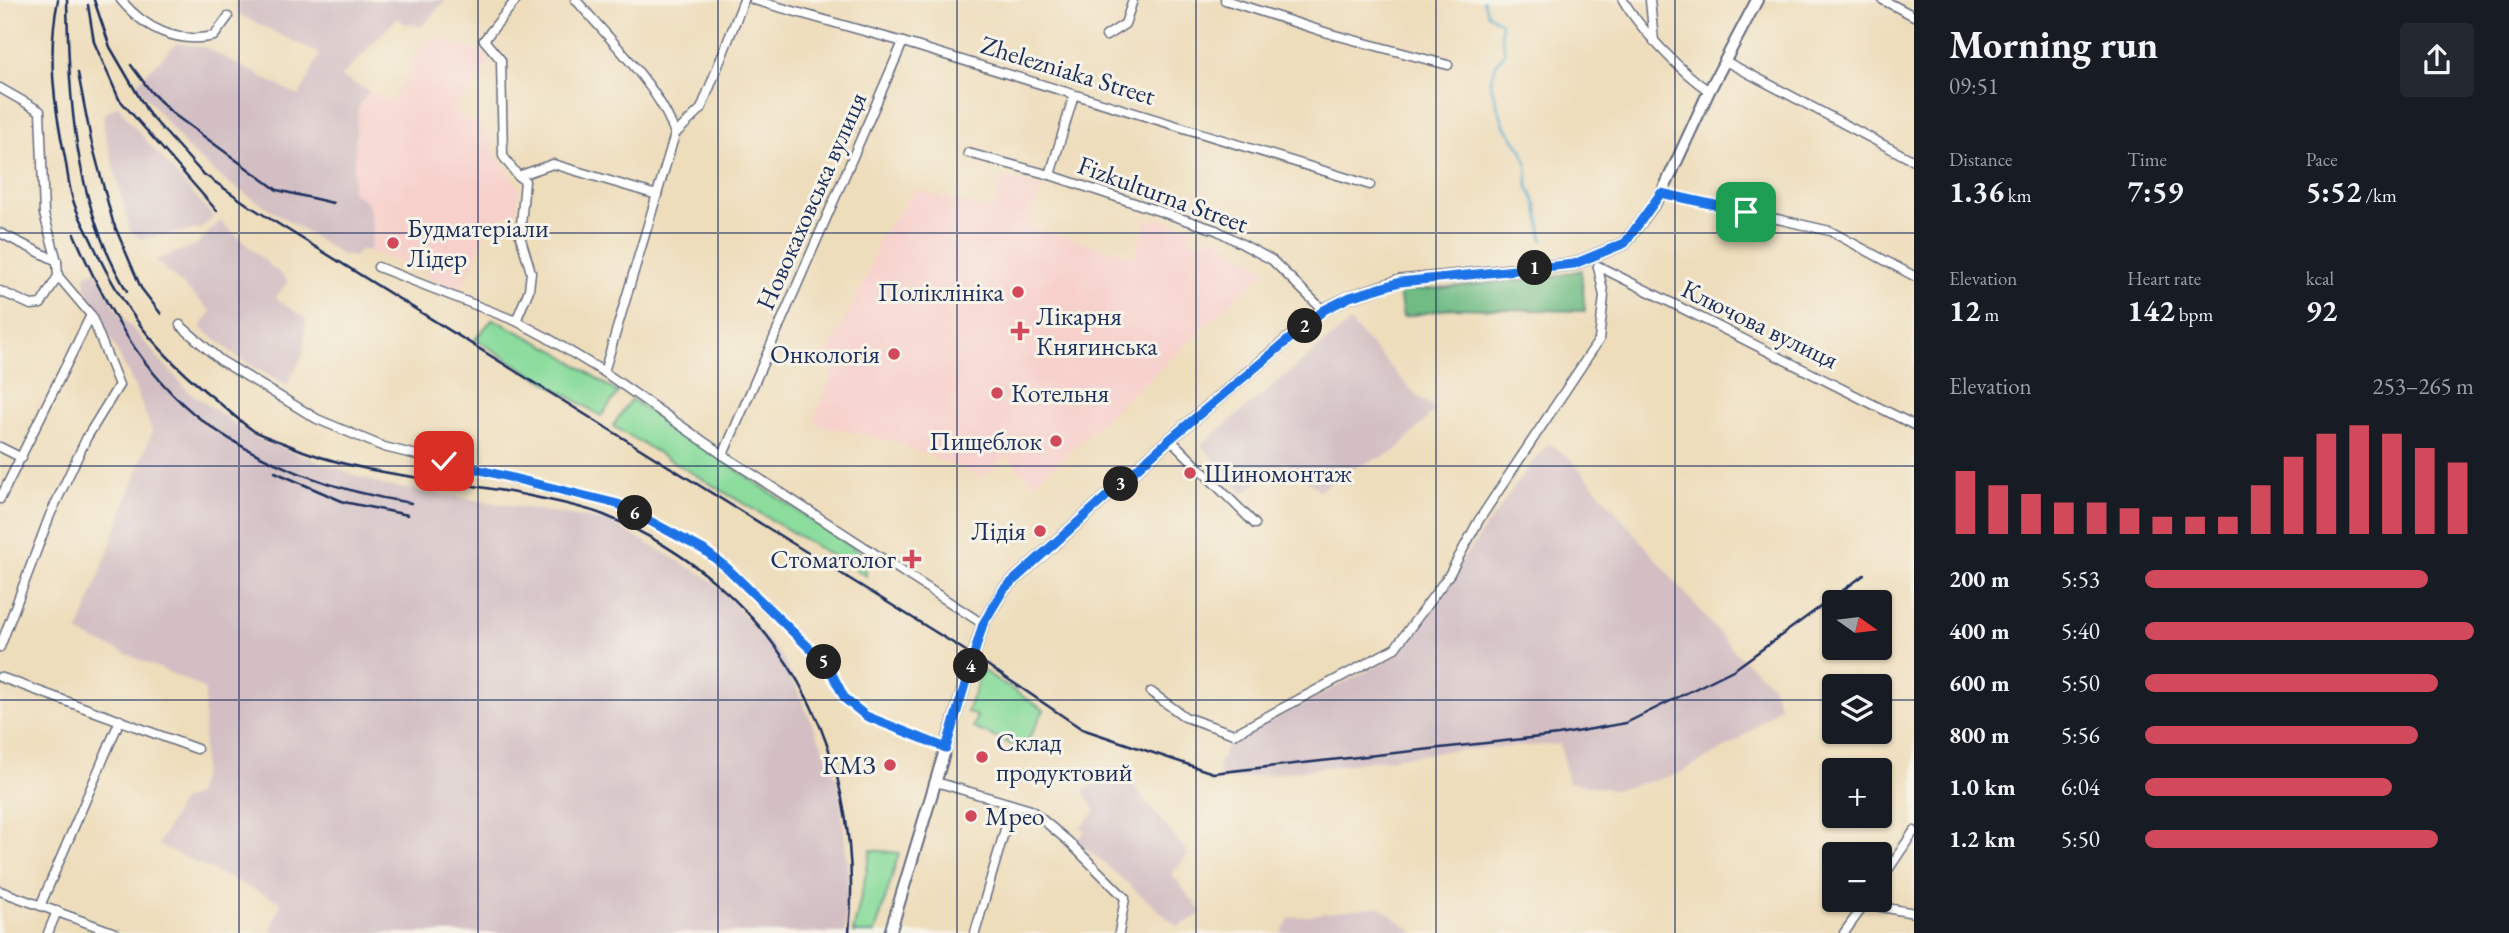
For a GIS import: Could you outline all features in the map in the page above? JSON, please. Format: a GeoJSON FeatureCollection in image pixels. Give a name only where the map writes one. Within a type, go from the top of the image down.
{"type":"FeatureCollection","features":[{"type":"Feature","properties":{"kind":"street"},"geometry":{"type":"LineString","coordinates":[[121,0],[140,20],[179,38],[198,40],[214,36],[228,17]]}},
{"type":"Feature","properties":{"kind":"street"},"geometry":{"type":"LineString","coordinates":[[516,0],[484,40],[501,60],[503,156],[525,181],[520,236],[531,272],[529,290],[516,321]]}},
{"type":"Feature","properties":{"kind":"street"},"geometry":{"type":"LineString","coordinates":[[576,0],[648,84],[666,110],[675,134]]}},
{"type":"Feature","properties":{"kind":"street"},"geometry":{"type":"LineString","coordinates":[[604,372],[675,134],[701,109],[744,0]]}},
{"type":"Feature","properties":{"kind":"street","name":"Zhelezniaka Street"},"geometry":{"type":"LineString","coordinates":[[754,0],[778,3],[1370,184]]}},
{"type":"Feature","properties":{"kind":"street"},"geometry":{"type":"LineString","coordinates":[[1106,36],[1125,24],[1133,0]]}},
{"type":"Feature","properties":{"kind":"street"},"geometry":{"type":"LineString","coordinates":[[1225,0],[1331,34],[1448,65]]}},
{"type":"Feature","properties":{"kind":"street"},"geometry":{"type":"LineString","coordinates":[[1623,0],[1633,18],[1654,41],[1709,91]]}},
{"type":"Feature","properties":{"kind":"street"},"geometry":{"type":"LineString","coordinates":[[1650,0],[1654,41]]}},
{"type":"Feature","properties":{"kind":"street"},"geometry":{"type":"LineString","coordinates":[[890,933],[983,624],[1004,589],[1170,439],[1324,310],[1350,297],[1400,282],[1574,264],[1625,243],[1661,193],[1709,91],[1757,0]]}},
{"type":"Feature","properties":{"kind":"street"},"geometry":{"type":"LineString","coordinates":[[1883,0],[1914,16]]}},
{"type":"Feature","properties":{"kind":"street","name":"Новокаховська вулиця"},"geometry":{"type":"LineString","coordinates":[[723,455],[903,41]]}},
{"type":"Feature","properties":{"kind":"street"},"geometry":{"type":"LineString","coordinates":[[1724,61],[1914,161]]}},
{"type":"Feature","properties":{"kind":"street"},"geometry":{"type":"LineString","coordinates":[[0,88],[40,111],[44,214],[57,261],[58,276],[41,304],[32,305],[0,291]]}},
{"type":"Feature","properties":{"kind":"street"},"geometry":{"type":"LineString","coordinates":[[1050,175],[1074,95]]}},
{"type":"Feature","properties":{"kind":"street","name":"Fizkulturna Street"},"geometry":{"type":"LineString","coordinates":[[968,153],[1050,175],[1216,230],[1272,260],[1324,310]]}},
{"type":"Feature","properties":{"kind":"street"},"geometry":{"type":"LineString","coordinates":[[518,176],[553,164],[657,195]]}},
{"type":"Feature","properties":{"kind":"street"},"geometry":{"type":"LineString","coordinates":[[1661,193],[1830,231],[1914,276]]}},
{"type":"Feature","properties":{"kind":"street"},"geometry":{"type":"LineString","coordinates":[[0,233],[57,261]]}},
{"type":"Feature","properties":{"kind":"street"},"geometry":{"type":"LineString","coordinates":[[1152,692],[1185,717],[1234,734],[1395,648],[1449,575],[1479,520],[1599,340],[1604,296],[1598,267],[1592,257]]}},
{"type":"Feature","properties":{"kind":"street"},"geometry":{"type":"LineString","coordinates":[[378,267],[516,321],[604,372],[723,455],[983,624]]}},
{"type":"Feature","properties":{"kind":"street","name":"Ключова вулиця"},"geometry":{"type":"LineString","coordinates":[[1598,267],[1914,425]]}},
{"type":"Feature","properties":{"kind":"street"},"geometry":{"type":"LineString","coordinates":[[0,647],[50,515],[87,437],[119,385],[91,315],[58,276]]}},
{"type":"Feature","properties":{"kind":"street"},"geometry":{"type":"LineString","coordinates":[[0,499],[91,315]]}},
{"type":"Feature","properties":{"kind":"street"},"geometry":{"type":"LineString","coordinates":[[180,325],[220,360],[317,419],[353,436],[384,447],[618,504],[704,550],[726,567],[828,666],[845,699],[866,716],[946,748]]}},
{"type":"Feature","properties":{"kind":"street"},"geometry":{"type":"LineString","coordinates":[[1170,439],[1255,524]]}},
{"type":"Feature","properties":{"kind":"street"},"geometry":{"type":"LineString","coordinates":[[0,447],[22,458]]}},
{"type":"Feature","properties":{"kind":"street"},"geometry":{"type":"LineString","coordinates":[[0,677],[197,749]]}},
{"type":"Feature","properties":{"kind":"street"},"geometry":{"type":"LineString","coordinates":[[41,904],[120,720]]}},
{"type":"Feature","properties":{"kind":"street"},"geometry":{"type":"LineString","coordinates":[[936,782],[1031,810],[1125,898],[1119,933]]}},
{"type":"Feature","properties":{"kind":"street"},"geometry":{"type":"LineString","coordinates":[[975,933],[1012,804]]}},
{"type":"Feature","properties":{"kind":"street"},"geometry":{"type":"LineString","coordinates":[[1892,864],[1914,831]]}},
{"type":"Feature","properties":{"kind":"street"},"geometry":{"type":"LineString","coordinates":[[0,891],[115,933]]}},
{"type":"Feature","properties":{"kind":"street"},"geometry":{"type":"LineString","coordinates":[[1892,908],[1914,914]]}},
{"type":"Feature","properties":{"kind":"street"},"geometry":{"type":"LineString","coordinates":[[48,933],[57,911]]}},
{"type":"Feature","properties":{"kind":"street"},"geometry":{"type":"LineString","coordinates":[[1844,933],[1859,912]]}},
{"type":"Feature","properties":{"kind":"shaded area"},"geometry":{"type":"Polygon","coordinates":[[[237,0],[446,0],[422,27],[403,23],[398,17],[341,77],[369,91],[358,108],[352,191],[368,203],[373,231],[369,250],[359,250],[355,257],[342,255],[224,180],[188,149],[136,84],[177,43],[204,47],[299,96],[320,54],[238,14],[237,0]]]}},
{"type":"Feature","properties":{"kind":"shaded area","name":"Будматеріали Лідер"},"geometry":{"type":"Polygon","coordinates":[[[438,37],[486,55],[489,64],[458,106],[460,118],[475,122],[486,131],[495,153],[520,188],[517,210],[490,221],[461,290],[423,276],[426,271],[420,267],[368,252],[373,231],[352,191],[358,108],[369,91],[392,101],[408,72],[411,59],[429,39],[438,37]]]}},
{"type":"Feature","properties":{"kind":"shaded area"},"geometry":{"type":"Polygon","coordinates":[[[118,105],[214,217],[200,229],[141,239],[130,230],[104,130],[103,115],[118,105]]]}},
{"type":"Feature","properties":{"kind":"shaded area","name":"Лікарня Княгинська"},"geometry":{"type":"Polygon","coordinates":[[[1002,176],[1041,187],[1030,227],[1135,257],[1146,219],[1153,221],[1155,217],[1190,228],[1191,239],[1200,244],[1210,235],[1256,262],[1266,271],[1034,484],[1006,456],[983,477],[895,442],[819,425],[814,420],[834,370],[829,351],[868,274],[878,240],[894,218],[916,190],[992,210],[1002,176]]]}},
{"type":"Feature","properties":{"kind":"shaded area"},"geometry":{"type":"Polygon","coordinates":[[[220,221],[288,281],[276,298],[306,319],[303,355],[287,386],[239,358],[201,328],[211,311],[155,260],[195,246],[220,221]]]}},
{"type":"Feature","properties":{"kind":"shaded area"},"geometry":{"type":"Polygon","coordinates":[[[96,270],[118,312],[189,392],[258,439],[382,485],[608,521],[705,576],[723,591],[783,658],[839,784],[848,873],[845,933],[277,933],[271,930],[281,902],[158,845],[181,801],[196,795],[203,770],[205,691],[198,685],[78,633],[152,431],[134,385],[86,289],[85,275],[96,270]]]}},
{"type":"Feature","properties":{"kind":"shaded area"},"geometry":{"type":"Polygon","coordinates":[[[1350,322],[1418,397],[1436,409],[1396,451],[1341,473],[1320,491],[1285,462],[1244,493],[1201,445],[1350,322]]]}},
{"type":"Feature","properties":{"kind":"shaded area"},"geometry":{"type":"Polygon","coordinates":[[[1549,444],[1571,459],[1736,653],[1772,685],[1780,706],[1739,740],[1678,774],[1616,790],[1568,782],[1560,744],[1447,751],[1220,781],[1218,765],[1227,746],[1243,735],[1394,657],[1530,465],[1549,444]]]}},
{"type":"Feature","properties":{"kind":"shaded area"},"geometry":{"type":"Polygon","coordinates":[[[1120,770],[1189,854],[1172,874],[1202,913],[1178,927],[1077,840],[1085,832],[1081,827],[1096,811],[1083,791],[1120,770]]]}},
{"type":"Feature","properties":{"kind":"shaded area"},"geometry":{"type":"Polygon","coordinates":[[[1379,906],[1415,933],[1280,933],[1290,918],[1379,906]]]}},
{"type":"Feature","properties":{"kind":"green space"},"geometry":{"type":"Polygon","coordinates":[[[1581,270],[1585,311],[1452,308],[1403,317],[1399,292],[1554,277],[1581,270]]]}},
{"type":"Feature","properties":{"kind":"green space"},"geometry":{"type":"Polygon","coordinates":[[[493,319],[558,352],[618,393],[601,416],[475,339],[493,319]]]}},
{"type":"Feature","properties":{"kind":"green space"},"geometry":{"type":"Polygon","coordinates":[[[631,399],[864,555],[866,576],[613,426],[631,399]]]}},
{"type":"Feature","properties":{"kind":"green space"},"geometry":{"type":"Polygon","coordinates":[[[982,670],[1044,710],[1023,749],[973,728],[977,716],[967,712],[982,670]]]}},
{"type":"Feature","properties":{"kind":"green space"},"geometry":{"type":"Polygon","coordinates":[[[871,850],[899,853],[875,933],[853,933],[871,850]]]}},
{"type":"Feature","properties":{"kind":"waterway"},"geometry":{"type":"LineString","coordinates":[[1483,0],[1488,14],[1501,23],[1505,53],[1496,64],[1491,80],[1492,89],[1504,125],[1523,151],[1528,186],[1537,206],[1543,240]]}},
{"type":"Feature","properties":{"kind":"railway"},"geometry":{"type":"LineString","coordinates":[[58,0],[53,40],[53,79],[71,194],[79,216],[117,290],[159,348],[195,383],[244,424],[262,435],[315,455],[375,471],[499,490],[595,512],[665,546],[718,585],[762,630],[798,682],[825,738],[842,800],[850,865],[849,933]]}},
{"type":"Feature","properties":{"kind":"railway"},"geometry":{"type":"LineString","coordinates":[[67,0],[73,113],[85,187],[109,257],[127,291]]}},
{"type":"Feature","properties":{"kind":"railway"},"geometry":{"type":"LineString","coordinates":[[94,0],[110,47],[149,114],[202,173],[251,207],[974,656],[1082,729],[1213,773],[1558,735],[1626,723],[1735,669],[1864,575]]}},
{"type":"Feature","properties":{"kind":"railway"},"geometry":{"type":"LineString","coordinates":[[88,5],[94,42],[119,99],[217,211]]}},
{"type":"Feature","properties":{"kind":"railway"},"geometry":{"type":"LineString","coordinates":[[131,65],[151,92],[172,113],[277,190],[333,203]]}},
{"type":"Feature","properties":{"kind":"railway"},"geometry":{"type":"LineString","coordinates":[[78,73],[91,140],[113,222],[141,288],[161,314]]}},
{"type":"Feature","properties":{"kind":"railway"},"geometry":{"type":"LineString","coordinates":[[74,234],[98,286],[143,360],[181,403],[203,421],[250,451],[302,474],[356,492],[411,503]]}},
{"type":"Feature","properties":{"kind":"railway"},"geometry":{"type":"LineString","coordinates":[[275,472],[344,502],[408,515]]}},
{"type":"Feature","properties":{"kind":"place","name":"Будматеріали Лідер"},"geometry":{"type":"Point","coordinates":[393,243]}},
{"type":"Feature","properties":{"kind":"place","name":"Поліклініка"},"geometry":{"type":"Point","coordinates":[1018,292]}},
{"type":"Feature","properties":{"kind":"place","name":"Лікарня Княгинська"},"geometry":{"type":"Point","coordinates":[1020,331]}},
{"type":"Feature","properties":{"kind":"place","name":"Онкологія"},"geometry":{"type":"Point","coordinates":[894,354]}},
{"type":"Feature","properties":{"kind":"place","name":"Котельня"},"geometry":{"type":"Point","coordinates":[997,393]}},
{"type":"Feature","properties":{"kind":"place","name":"Пищеблок"},"geometry":{"type":"Point","coordinates":[1056,441]}},
{"type":"Feature","properties":{"kind":"place","name":"Шиномонтаж"},"geometry":{"type":"Point","coordinates":[1190,473]}},
{"type":"Feature","properties":{"kind":"place","name":"Лідія"},"geometry":{"type":"Point","coordinates":[1040,531]}},
{"type":"Feature","properties":{"kind":"place","name":"Стоматолог"},"geometry":{"type":"Point","coordinates":[912,559]}},
{"type":"Feature","properties":{"kind":"place","name":"Склад продуктовий"},"geometry":{"type":"Point","coordinates":[982,757]}},
{"type":"Feature","properties":{"kind":"place","name":"КМЗ"},"geometry":{"type":"Point","coordinates":[890,765]}},
{"type":"Feature","properties":{"kind":"place","name":"Мрео"},"geometry":{"type":"Point","coordinates":[971,816]}},
{"type":"Feature","properties":{"kind":"route"},"geometry":{"type":"LineString","coordinates":[[444,461],[618,504],[704,550],[726,567],[828,666],[845,699],[866,716],[946,748],[983,624],[1004,589],[1170,439],[1324,310],[1350,297],[1400,282],[1574,264],[1625,243],[1661,193],[1746,212]]}}]}
